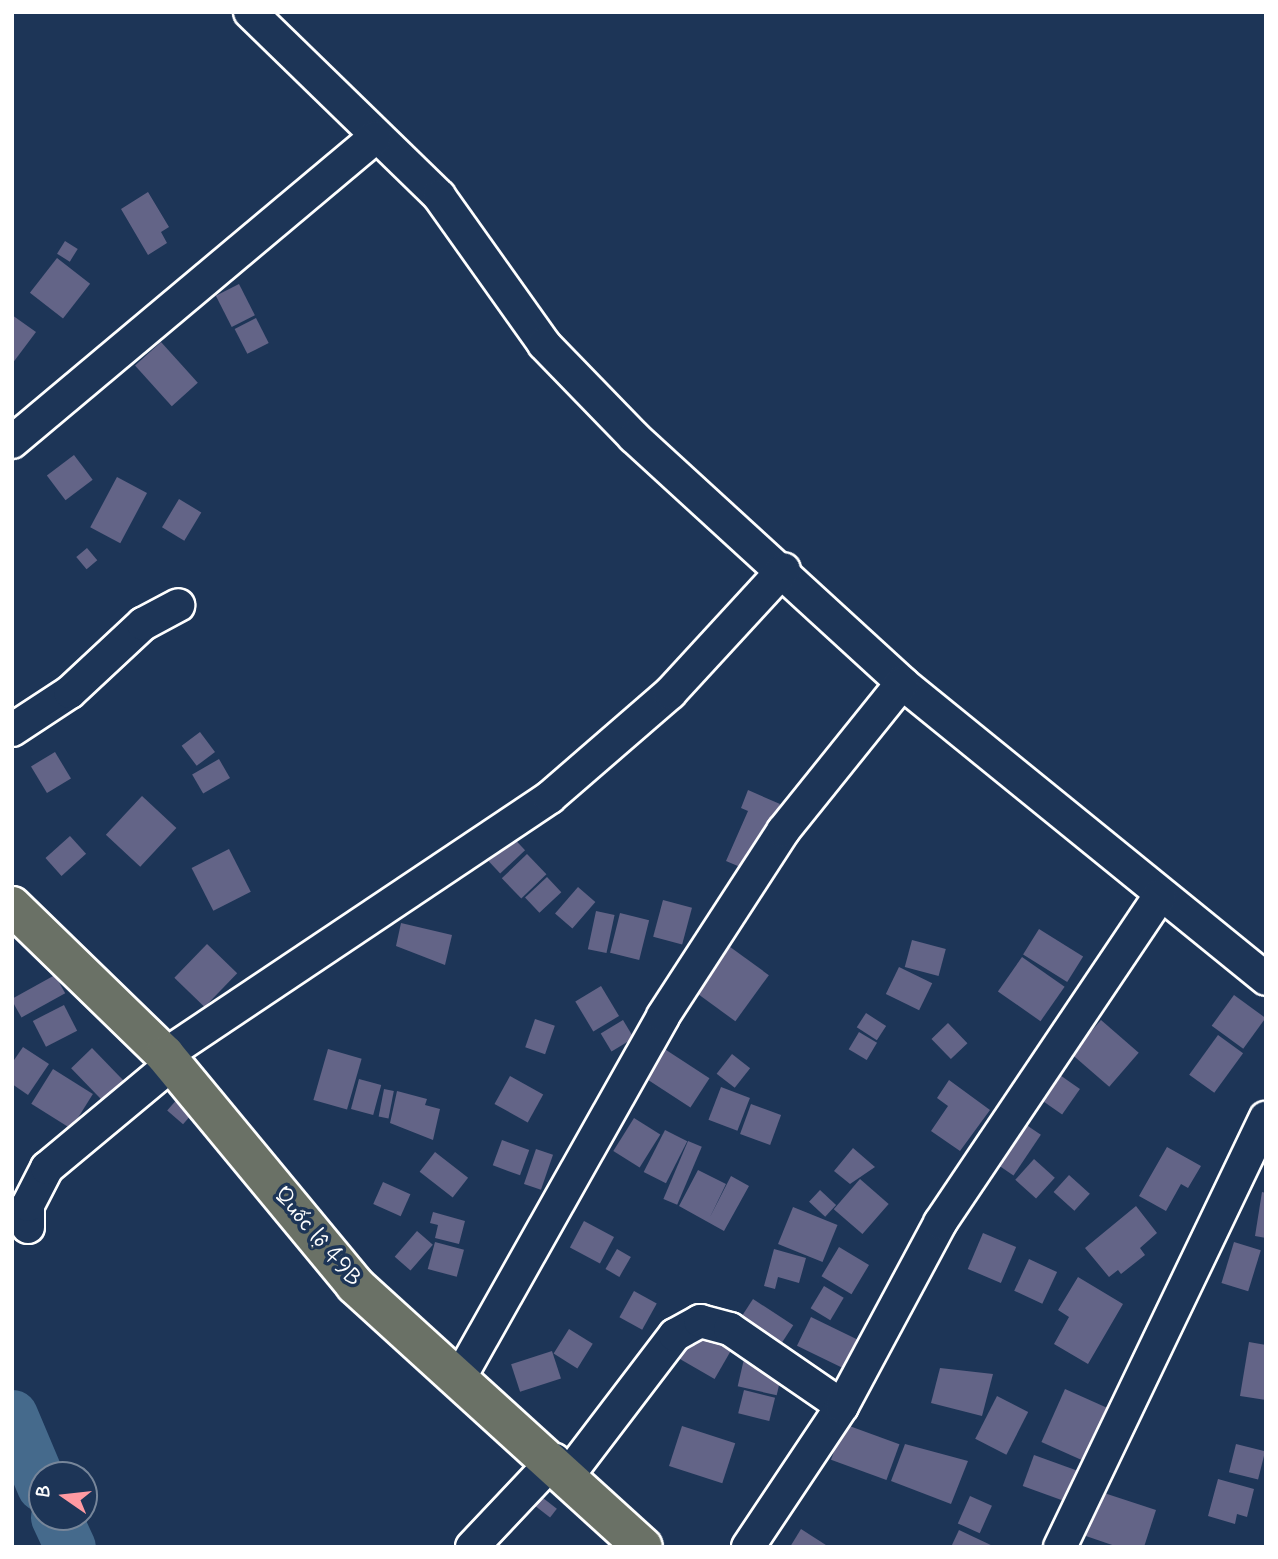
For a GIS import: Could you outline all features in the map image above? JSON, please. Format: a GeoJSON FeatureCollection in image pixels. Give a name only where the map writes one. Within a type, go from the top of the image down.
{"type":"FeatureCollection","features":[{"type":"Feature","properties":{"kind":"main road","name":"Quốc lộ 49B"},"geometry":{"type":"LineString","coordinates":[[12,906],[169,1059],[355,1284],[561,1467],[643,1547]]}},
{"type":"Feature","properties":{"kind":"street"},"geometry":{"type":"LineString","coordinates":[[250,12],[375,137],[439,196],[574,379],[783,569],[902,683],[1160,896],[1266,979]]}},
{"type":"Feature","properties":{"kind":"street"},"geometry":{"type":"LineString","coordinates":[[12,442],[375,137]]}},
{"type":"Feature","properties":{"kind":"street"},"geometry":{"type":"LineString","coordinates":[[28,1227],[28,1205],[47,1168],[169,1059],[550,797],[670,693],[783,569]]}},
{"type":"Feature","properties":{"kind":"street"},"geometry":{"type":"LineString","coordinates":[[12,730],[69,692],[143,624],[178,605]]}},
{"type":"Feature","properties":{"kind":"street"},"geometry":{"type":"LineString","coordinates":[[460,1377],[663,1016],[783,831],[902,683]]}},
{"type":"Feature","properties":{"kind":"street"},"geometry":{"type":"LineString","coordinates":[[748,1547],[842,1406],[940,1223],[1160,896]]}},
{"type":"Feature","properties":{"kind":"street"},"geometry":{"type":"LineString","coordinates":[[1060,1547],[1266,1118]]}},
{"type":"Feature","properties":{"kind":"street"},"geometry":{"type":"LineString","coordinates":[[472,1547],[561,1467],[675,1335],[700,1321],[730,1329],[842,1406]]}},
{"type":"Feature","properties":{"kind":"building"},"geometry":{"type":"Polygon","coordinates":[[[148,192],[169,227],[161,232],[167,243],[148,255],[121,209],[148,192]]]}},
{"type":"Feature","properties":{"kind":"building"},"geometry":{"type":"Polygon","coordinates":[[[65,241],[78,249],[70,262],[57,254],[65,241]]]}},
{"type":"Feature","properties":{"kind":"building"},"geometry":{"type":"Polygon","coordinates":[[[57,258],[90,284],[63,319],[30,293],[57,258]]]}},
{"type":"Feature","properties":{"kind":"building"},"geometry":{"type":"Polygon","coordinates":[[[239,284],[255,315],[232,327],[216,296],[239,284]]]}},
{"type":"Feature","properties":{"kind":"building"},"geometry":{"type":"Polygon","coordinates":[[[12,315],[36,332],[12,364],[12,315]]]}},
{"type":"Feature","properties":{"kind":"building"},"geometry":{"type":"Polygon","coordinates":[[[256,318],[269,343],[247,354],[235,329],[256,318]]]}},
{"type":"Feature","properties":{"kind":"building"},"geometry":{"type":"Polygon","coordinates":[[[161,342],[198,383],[172,406],[135,365],[161,342]]]}},
{"type":"Feature","properties":{"kind":"building"},"geometry":{"type":"Polygon","coordinates":[[[74,455],[93,480],[66,500],[47,475],[74,455]]]}},
{"type":"Feature","properties":{"kind":"building"},"geometry":{"type":"Polygon","coordinates":[[[117,477],[147,493],[120,543],[90,527],[117,477]]]}},
{"type":"Feature","properties":{"kind":"building"},"geometry":{"type":"Polygon","coordinates":[[[179,499],[201,512],[184,541],[162,527],[179,499]]]}},
{"type":"Feature","properties":{"kind":"building"},"geometry":{"type":"Polygon","coordinates":[[[87,548],[97,560],[87,569],[76,557],[87,548]]]}},
{"type":"Feature","properties":{"kind":"building"},"geometry":{"type":"Polygon","coordinates":[[[200,732],[215,752],[197,766],[182,746],[200,732]]]}},
{"type":"Feature","properties":{"kind":"building"},"geometry":{"type":"Polygon","coordinates":[[[55,752],[71,779],[47,793],[31,766],[55,752]]]}},
{"type":"Feature","properties":{"kind":"building"},"geometry":{"type":"Polygon","coordinates":[[[219,759],[230,778],[203,794],[192,774],[219,759]]]}},
{"type":"Feature","properties":{"kind":"building"},"geometry":{"type":"Polygon","coordinates":[[[748,790],[780,804],[752,872],[726,861],[748,811],[741,808],[748,790]]]}},
{"type":"Feature","properties":{"kind":"building"},"geometry":{"type":"Polygon","coordinates":[[[142,796],[176,828],[140,867],[106,835],[142,796]]]}},
{"type":"Feature","properties":{"kind":"building"},"geometry":{"type":"Polygon","coordinates":[[[508,832],[525,850],[500,873],[483,855],[508,832]]]}},
{"type":"Feature","properties":{"kind":"building"},"geometry":{"type":"Polygon","coordinates":[[[70,836],[86,854],[62,876],[45,858],[70,836]]]}},
{"type":"Feature","properties":{"kind":"building"},"geometry":{"type":"Polygon","coordinates":[[[229,849],[251,892],[213,911],[192,868],[229,849]]]}},
{"type":"Feature","properties":{"kind":"building"},"geometry":{"type":"Polygon","coordinates":[[[527,854],[546,874],[521,898],[502,878],[527,854]]]}},
{"type":"Feature","properties":{"kind":"building"},"geometry":{"type":"Polygon","coordinates":[[[547,877],[561,892],[539,913],[525,897],[547,877]]]}},
{"type":"Feature","properties":{"kind":"building"},"geometry":{"type":"Polygon","coordinates":[[[578,887],[595,902],[572,929],[555,913],[578,887]]]}},
{"type":"Feature","properties":{"kind":"building"},"geometry":{"type":"Polygon","coordinates":[[[663,900],[692,908],[682,944],[653,937],[663,900]]]}},
{"type":"Feature","properties":{"kind":"building"},"geometry":{"type":"Polygon","coordinates":[[[596,911],[615,915],[606,953],[588,949],[596,911]]]}},
{"type":"Feature","properties":{"kind":"building"},"geometry":{"type":"Polygon","coordinates":[[[620,913],[649,920],[639,960],[610,953],[620,913]]]}},
{"type":"Feature","properties":{"kind":"building"},"geometry":{"type":"Polygon","coordinates":[[[401,923],[452,935],[445,965],[396,946],[401,923]]]}},
{"type":"Feature","properties":{"kind":"building"},"geometry":{"type":"Polygon","coordinates":[[[1039,929],[1083,957],[1067,982],[1023,954],[1039,929]]]}},
{"type":"Feature","properties":{"kind":"building"},"geometry":{"type":"Polygon","coordinates":[[[912,940],[946,949],[939,976],[905,967],[912,940]]]}},
{"type":"Feature","properties":{"kind":"building"},"geometry":{"type":"Polygon","coordinates":[[[207,944],[237,973],[205,1007],[174,978],[207,944]]]}},
{"type":"Feature","properties":{"kind":"building"},"geometry":{"type":"Polygon","coordinates":[[[726,944],[769,975],[735,1021],[692,990],[726,944]]]}},
{"type":"Feature","properties":{"kind":"building"},"geometry":{"type":"Polygon","coordinates":[[[1022,957],[1065,987],[1041,1021],[998,991],[1022,957]]]}},
{"type":"Feature","properties":{"kind":"building"},"geometry":{"type":"Polygon","coordinates":[[[899,967],[932,983],[919,1010],[886,994],[899,967]]]}},
{"type":"Feature","properties":{"kind":"building"},"geometry":{"type":"Polygon","coordinates":[[[55,975],[65,993],[21,1018],[12,999],[55,975]]]}},
{"type":"Feature","properties":{"kind":"building"},"geometry":{"type":"Polygon","coordinates":[[[601,986],[619,1016],[593,1031],[575,1001],[601,986]]]}},
{"type":"Feature","properties":{"kind":"building"},"geometry":{"type":"Polygon","coordinates":[[[1234,995],[1266,1018],[1243,1049],[1212,1026],[1234,995]]]}},
{"type":"Feature","properties":{"kind":"building"},"geometry":{"type":"Polygon","coordinates":[[[64,1005],[77,1031],[46,1047],[33,1021],[64,1005]]]}},
{"type":"Feature","properties":{"kind":"building"},"geometry":{"type":"Polygon","coordinates":[[[866,1013],[886,1026],[877,1040],[857,1027],[866,1013]]]}},
{"type":"Feature","properties":{"kind":"building"},"geometry":{"type":"Polygon","coordinates":[[[535,1019],[555,1026],[545,1054],[525,1047],[535,1019]]]}},
{"type":"Feature","properties":{"kind":"building"},"geometry":{"type":"Polygon","coordinates":[[[623,1020],[634,1038],[612,1051],[601,1033],[623,1020]]]}},
{"type":"Feature","properties":{"kind":"building"},"geometry":{"type":"Polygon","coordinates":[[[1101,1020],[1139,1053],[1109,1087],[1071,1054],[1101,1020]]]}},
{"type":"Feature","properties":{"kind":"building"},"geometry":{"type":"Polygon","coordinates":[[[948,1023],[967,1043],[951,1059],[931,1039],[948,1023]]]}},
{"type":"Feature","properties":{"kind":"building"},"geometry":{"type":"Polygon","coordinates":[[[859,1032],[877,1043],[867,1060],[849,1049],[859,1032]]]}},
{"type":"Feature","properties":{"kind":"building"},"geometry":{"type":"Polygon","coordinates":[[[1218,1035],[1243,1053],[1214,1093],[1189,1075],[1218,1035]]]}},
{"type":"Feature","properties":{"kind":"building"},"geometry":{"type":"Polygon","coordinates":[[[660,1046],[709,1078],[690,1107],[641,1075],[660,1046]]]}},
{"type":"Feature","properties":{"kind":"building"},"geometry":{"type":"Polygon","coordinates":[[[23,1047],[49,1064],[28,1095],[12,1084],[12,1063],[23,1047]]]}},
{"type":"Feature","properties":{"kind":"building"},"geometry":{"type":"Polygon","coordinates":[[[92,1048],[125,1082],[104,1102],[71,1068],[92,1048]]]}},
{"type":"Feature","properties":{"kind":"building"},"geometry":{"type":"Polygon","coordinates":[[[328,1049],[362,1059],[347,1110],[313,1100],[328,1049]]]}},
{"type":"Feature","properties":{"kind":"building"},"geometry":{"type":"Polygon","coordinates":[[[732,1054],[750,1068],[735,1088],[717,1074],[732,1054]]]}},
{"type":"Feature","properties":{"kind":"building"},"geometry":{"type":"Polygon","coordinates":[[[53,1069],[93,1094],[71,1129],[31,1104],[53,1069]]]}},
{"type":"Feature","properties":{"kind":"building"},"geometry":{"type":"Polygon","coordinates":[[[1057,1073],[1080,1089],[1062,1114],[1039,1098],[1057,1073]]]}},
{"type":"Feature","properties":{"kind":"building"},"geometry":{"type":"Polygon","coordinates":[[[510,1076],[543,1094],[528,1122],[494,1104],[510,1076]]]}},
{"type":"Feature","properties":{"kind":"building"},"geometry":{"type":"Polygon","coordinates":[[[359,1079],[381,1085],[373,1115],[351,1109],[359,1079]]]}},
{"type":"Feature","properties":{"kind":"building"},"geometry":{"type":"Polygon","coordinates":[[[949,1080],[990,1110],[960,1151],[931,1131],[948,1106],[937,1098],[949,1080]]]}},
{"type":"Feature","properties":{"kind":"building"},"geometry":{"type":"Polygon","coordinates":[[[721,1087],[750,1098],[737,1131],[708,1120],[721,1087]]]}},
{"type":"Feature","properties":{"kind":"building"},"geometry":{"type":"Polygon","coordinates":[[[384,1089],[394,1091],[388,1118],[379,1116],[384,1089]]]}},
{"type":"Feature","properties":{"kind":"building"},"geometry":{"type":"Polygon","coordinates":[[[397,1091],[427,1099],[425,1105],[440,1109],[433,1140],[390,1123],[397,1091]]]}},
{"type":"Feature","properties":{"kind":"building"},"geometry":{"type":"Polygon","coordinates":[[[179,1097],[195,1111],[183,1124],[167,1111],[179,1097]]]}},
{"type":"Feature","properties":{"kind":"building"},"geometry":{"type":"Polygon","coordinates":[[[751,1104],[781,1115],[770,1145],[740,1134],[751,1104]]]}},
{"type":"Feature","properties":{"kind":"building"},"geometry":{"type":"Polygon","coordinates":[[[634,1118],[660,1134],[640,1168],[613,1151],[634,1118]]]}},
{"type":"Feature","properties":{"kind":"building"},"geometry":{"type":"Polygon","coordinates":[[[1016,1118],[1041,1135],[1013,1175],[989,1159],[1016,1118]]]}},
{"type":"Feature","properties":{"kind":"building"},"geometry":{"type":"Polygon","coordinates":[[[665,1130],[687,1141],[666,1183],[644,1172],[665,1130]]]}},
{"type":"Feature","properties":{"kind":"building"},"geometry":{"type":"Polygon","coordinates":[[[502,1140],[529,1150],[520,1175],[493,1165],[502,1140]]]}},
{"type":"Feature","properties":{"kind":"building"},"geometry":{"type":"Polygon","coordinates":[[[688,1141],[702,1147],[677,1205],[663,1199],[688,1141]]]}},
{"type":"Feature","properties":{"kind":"building"},"geometry":{"type":"Polygon","coordinates":[[[1167,1147],[1201,1166],[1188,1188],[1181,1184],[1166,1211],[1139,1196],[1167,1147]]]}},
{"type":"Feature","properties":{"kind":"building"},"geometry":{"type":"Polygon","coordinates":[[[853,1148],[875,1167],[850,1184],[834,1171],[853,1148]]]}},
{"type":"Feature","properties":{"kind":"building"},"geometry":{"type":"Polygon","coordinates":[[[536,1149],[553,1155],[541,1190],[524,1184],[536,1149]]]}},
{"type":"Feature","properties":{"kind":"building"},"geometry":{"type":"Polygon","coordinates":[[[435,1152],[468,1178],[453,1198],[420,1172],[435,1152]]]}},
{"type":"Feature","properties":{"kind":"building"},"geometry":{"type":"Polygon","coordinates":[[[1034,1159],[1055,1178],[1036,1199],[1015,1180],[1034,1159]]]}},
{"type":"Feature","properties":{"kind":"building"},"geometry":{"type":"Polygon","coordinates":[[[698,1170],[726,1184],[710,1217],[731,1176],[749,1186],[724,1231],[679,1206],[698,1170]]]}},
{"type":"Feature","properties":{"kind":"building"},"geometry":{"type":"Polygon","coordinates":[[[1069,1175],[1090,1194],[1074,1211],[1054,1192],[1069,1175]]]}},
{"type":"Feature","properties":{"kind":"building"},"geometry":{"type":"Polygon","coordinates":[[[860,1179],[889,1204],[862,1234],[834,1209],[860,1179]]]}},
{"type":"Feature","properties":{"kind":"building"},"geometry":{"type":"Polygon","coordinates":[[[383,1182],[410,1194],[401,1216],[373,1204],[383,1182]]]}},
{"type":"Feature","properties":{"kind":"building"},"geometry":{"type":"Polygon","coordinates":[[[820,1190],[836,1205],[825,1217],[809,1202],[820,1190]]]}},
{"type":"Feature","properties":{"kind":"building"},"geometry":{"type":"Polygon","coordinates":[[[1262,1192],[1266,1193],[1266,1238],[1255,1236],[1262,1192]]]}},
{"type":"Feature","properties":{"kind":"building"},"geometry":{"type":"Polygon","coordinates":[[[1136,1206],[1157,1233],[1140,1248],[1145,1255],[1121,1274],[1118,1270],[1109,1277],[1085,1248],[1136,1206]]]}},
{"type":"Feature","properties":{"kind":"building"},"geometry":{"type":"Polygon","coordinates":[[[793,1207],[838,1225],[823,1262],[778,1244],[793,1207]]]}},
{"type":"Feature","properties":{"kind":"building"},"geometry":{"type":"Polygon","coordinates":[[[433,1212],[465,1221],[459,1244],[435,1238],[438,1225],[430,1223],[433,1212]]]}},
{"type":"Feature","properties":{"kind":"building"},"geometry":{"type":"Polygon","coordinates":[[[584,1221],[614,1237],[600,1263],[570,1247],[584,1221]]]}},
{"type":"Feature","properties":{"kind":"building"},"geometry":{"type":"Polygon","coordinates":[[[417,1231],[433,1245],[411,1270],[395,1257],[417,1231]]]}},
{"type":"Feature","properties":{"kind":"building"},"geometry":{"type":"Polygon","coordinates":[[[983,1233],[1016,1247],[1001,1283],[968,1269],[983,1233]]]}},
{"type":"Feature","properties":{"kind":"building"},"geometry":{"type":"Polygon","coordinates":[[[435,1242],[464,1250],[457,1277],[428,1269],[435,1242]]]}},
{"type":"Feature","properties":{"kind":"building"},"geometry":{"type":"Polygon","coordinates":[[[1234,1242],[1261,1250],[1248,1291],[1221,1283],[1234,1242]]]}},
{"type":"Feature","properties":{"kind":"building"},"geometry":{"type":"Polygon","coordinates":[[[839,1247],[869,1265],[851,1294],[821,1276],[839,1247]]]}},
{"type":"Feature","properties":{"kind":"building"},"geometry":{"type":"Polygon","coordinates":[[[617,1249],[631,1257],[619,1277],[606,1269],[617,1249]]]}},
{"type":"Feature","properties":{"kind":"building"},"geometry":{"type":"Polygon","coordinates":[[[774,1249],[806,1258],[799,1283],[778,1277],[775,1289],[764,1286],[774,1249]]]}},
{"type":"Feature","properties":{"kind":"building"},"geometry":{"type":"Polygon","coordinates":[[[1029,1259],[1057,1272],[1042,1304],[1014,1291],[1029,1259]]]}},
{"type":"Feature","properties":{"kind":"building"},"geometry":{"type":"Polygon","coordinates":[[[1078,1277],[1123,1304],[1088,1364],[1054,1344],[1069,1317],[1058,1310],[1078,1277]]]}},
{"type":"Feature","properties":{"kind":"building"},"geometry":{"type":"Polygon","coordinates":[[[824,1286],[844,1298],[830,1320],[811,1308],[824,1286]]]}},
{"type":"Feature","properties":{"kind":"building"},"geometry":{"type":"Polygon","coordinates":[[[634,1291],[657,1304],[642,1330],[619,1317],[634,1291]]]}},
{"type":"Feature","properties":{"kind":"building"},"geometry":{"type":"Polygon","coordinates":[[[753,1299],[793,1325],[776,1352],[736,1326],[753,1299]]]}},
{"type":"Feature","properties":{"kind":"building"},"geometry":{"type":"Polygon","coordinates":[[[811,1317],[860,1341],[846,1370],[797,1346],[811,1317]]]}},
{"type":"Feature","properties":{"kind":"building"},"geometry":{"type":"Polygon","coordinates":[[[692,1322],[734,1346],[715,1379],[673,1355],[692,1322]]]}},
{"type":"Feature","properties":{"kind":"building"},"geometry":{"type":"Polygon","coordinates":[[[569,1329],[593,1344],[577,1368],[554,1354],[569,1329]]]}},
{"type":"Feature","properties":{"kind":"building"},"geometry":{"type":"Polygon","coordinates":[[[1249,1342],[1266,1345],[1266,1400],[1240,1396],[1249,1342]]]}},
{"type":"Feature","properties":{"kind":"building"},"geometry":{"type":"Polygon","coordinates":[[[552,1351],[561,1379],[520,1392],[511,1364],[552,1351]]]}},
{"type":"Feature","properties":{"kind":"building"},"geometry":{"type":"Polygon","coordinates":[[[744,1359],[783,1368],[777,1395],[738,1386],[744,1359]]]}},
{"type":"Feature","properties":{"kind":"building"},"geometry":{"type":"Polygon","coordinates":[[[940,1368],[993,1374],[982,1416],[931,1403],[940,1368]]]}},
{"type":"Feature","properties":{"kind":"building"},"geometry":{"type":"Polygon","coordinates":[[[1065,1389],[1113,1410],[1089,1463],[1041,1442],[1065,1389]]]}},
{"type":"Feature","properties":{"kind":"building"},"geometry":{"type":"Polygon","coordinates":[[[744,1390],[775,1398],[769,1421],[738,1413],[744,1390]]]}},
{"type":"Feature","properties":{"kind":"building"},"geometry":{"type":"Polygon","coordinates":[[[997,1396],[1028,1412],[1006,1455],[975,1439],[997,1396]]]}},
{"type":"Feature","properties":{"kind":"building"},"geometry":{"type":"Polygon","coordinates":[[[844,1424],[899,1444],[886,1480],[831,1460],[844,1424]]]}},
{"type":"Feature","properties":{"kind":"building"},"geometry":{"type":"Polygon","coordinates":[[[682,1426],[735,1443],[722,1483],[669,1466],[682,1426]]]}},
{"type":"Feature","properties":{"kind":"building"},"geometry":{"type":"Polygon","coordinates":[[[905,1444],[968,1461],[951,1504],[891,1481],[905,1444]]]}},
{"type":"Feature","properties":{"kind":"building"},"geometry":{"type":"Polygon","coordinates":[[[1236,1444],[1265,1451],[1258,1479],[1229,1472],[1236,1444]]]}},
{"type":"Feature","properties":{"kind":"building"},"geometry":{"type":"Polygon","coordinates":[[[1034,1455],[1081,1472],[1070,1503],[1023,1486],[1034,1455]]]}},
{"type":"Feature","properties":{"kind":"building"},"geometry":{"type":"Polygon","coordinates":[[[1218,1479],[1254,1489],[1247,1517],[1237,1514],[1235,1524],[1208,1516],[1218,1479]]]}},
{"type":"Feature","properties":{"kind":"building"},"geometry":{"type":"Polygon","coordinates":[[[534,1491],[557,1509],[550,1518],[527,1500],[534,1491]]]}},
{"type":"Feature","properties":{"kind":"building"},"geometry":{"type":"Polygon","coordinates":[[[1098,1491],[1156,1510],[1144,1547],[1118,1547],[1083,1535],[1098,1491]]]}},
{"type":"Feature","properties":{"kind":"building"},"geometry":{"type":"Polygon","coordinates":[[[970,1496],[992,1506],[980,1533],[958,1523],[970,1496]]]}},
{"type":"Feature","properties":{"kind":"building"},"geometry":{"type":"Polygon","coordinates":[[[801,1529],[829,1547],[790,1547],[801,1529]]]}},
{"type":"Feature","properties":{"kind":"building"},"geometry":{"type":"Polygon","coordinates":[[[959,1530],[995,1547],[951,1547],[959,1530]]]}},
{"type":"Feature","properties":{"kind":"waterway"},"geometry":{"type":"LineString","coordinates":[[12,1415],[31,1461]]}},
{"type":"Feature","properties":{"kind":"waterway"},"geometry":{"type":"LineString","coordinates":[[63,1531],[70,1547]]}}]}
